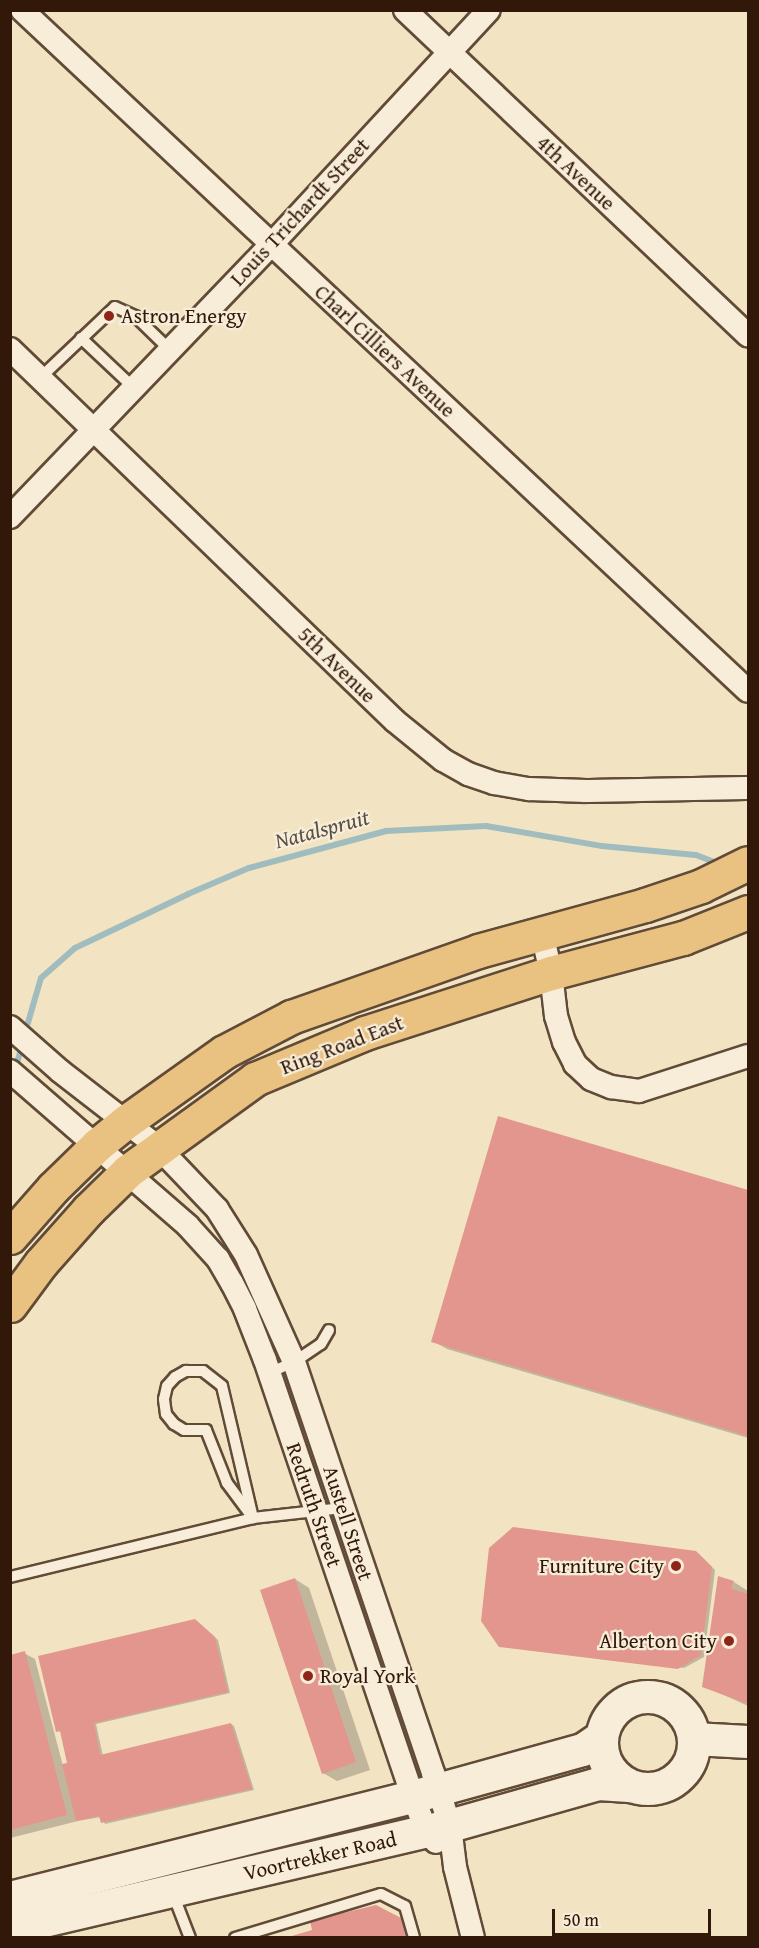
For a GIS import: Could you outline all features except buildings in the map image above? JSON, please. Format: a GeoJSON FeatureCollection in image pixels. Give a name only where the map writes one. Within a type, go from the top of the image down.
{"type":"FeatureCollection","features":[{"type":"Feature","properties":{"kind":"main road","name":"Ring Road East"},"geometry":{"type":"LineString","coordinates":[[10,1237],[97,1145],[127,1121],[224,1052],[291,1017],[478,951],[645,905],[702,886],[748,863]]}},
{"type":"Feature","properties":{"kind":"main road","name":"Ring Road East"},"geometry":{"type":"LineString","coordinates":[[10,1305],[41,1263],[88,1210],[128,1171],[158,1147],[255,1079],[365,1033],[551,973],[683,938],[748,912]]}},
{"type":"Feature","properties":{"kind":"street","name":"Charl Cilliers Avenue"},"geometry":{"type":"LineString","coordinates":[[22,10],[748,691]]}},
{"type":"Feature","properties":{"kind":"street","name":"4th Avenue"},"geometry":{"type":"LineString","coordinates":[[405,10],[748,335]]}},
{"type":"Feature","properties":{"kind":"street","name":"Louis Trichardt Street"},"geometry":{"type":"LineString","coordinates":[[10,517],[272,244],[489,10]]}},
{"type":"Feature","properties":{"kind":"street","name":"5th Avenue"},"geometry":{"type":"LineString","coordinates":[[10,349],[395,721],[443,760],[468,774],[494,783],[529,789],[586,791],[748,788]]}},
{"type":"Feature","properties":{"kind":"street"},"geometry":{"type":"LineString","coordinates":[[542,933],[551,973],[556,1016],[564,1042],[575,1065],[591,1079],[611,1087],[639,1091],[655,1088],[720,1063],[748,1056]]}},
{"type":"Feature","properties":{"kind":"street","name":"Austell Street"},"geometry":{"type":"LineString","coordinates":[[10,1027],[60,1071],[158,1147],[190,1178],[230,1227],[267,1296],[294,1362],[342,1509],[438,1828]]}},
{"type":"Feature","properties":{"kind":"street","name":"Redruth Street"},"geometry":{"type":"LineString","coordinates":[[10,1071],[189,1226],[218,1259],[245,1309],[318,1513],[426,1793]]}},
{"type":"Feature","properties":{"kind":"street"},"geometry":{"type":"LineString","coordinates":[[639,1698],[658,1698],[676,1706],[688,1721],[694,1739],[691,1758],[682,1775],[666,1786],[648,1790],[629,1786],[613,1774],[603,1757],[602,1737],[608,1719],[621,1705],[639,1698]]}},
{"type":"Feature","properties":{"kind":"street","name":"Voortrekker Road"},"geometry":{"type":"LineString","coordinates":[[10,1898],[426,1793],[583,1750],[602,1737]]}},
{"type":"Feature","properties":{"kind":"street"},"geometry":{"type":"LineString","coordinates":[[694,1739],[748,1742]]}},
{"type":"Feature","properties":{"kind":"street","name":"Voortrekker Road"},"geometry":{"type":"LineString","coordinates":[[10,1929],[438,1828],[598,1784],[629,1786]]}},
{"type":"Feature","properties":{"kind":"street"},"geometry":{"type":"LineString","coordinates":[[438,1828],[455,1867],[473,1938]]}},
{"type":"Feature","properties":{"kind":"street"},"geometry":{"type":"LineString","coordinates":[[177,1857],[180,1889]]}},
{"type":"Feature","properties":{"kind":"lane"},"geometry":{"type":"LineString","coordinates":[[40,378],[112,308],[119,307],[135,316],[170,350]]}},
{"type":"Feature","properties":{"kind":"lane"},"geometry":{"type":"LineString","coordinates":[[81,338],[134,387]]}},
{"type":"Feature","properties":{"kind":"lane"},"geometry":{"type":"LineString","coordinates":[[269,1374],[294,1362],[321,1344],[329,1330]]}},
{"type":"Feature","properties":{"kind":"lane"},"geometry":{"type":"LineString","coordinates":[[186,1371],[203,1371],[222,1386],[253,1518],[227,1483],[206,1430],[184,1430],[174,1424],[166,1414],[164,1399],[167,1386],[175,1377],[186,1371]]}},
{"type":"Feature","properties":{"kind":"lane"},"geometry":{"type":"LineString","coordinates":[[10,1577],[253,1518],[342,1509]]}},
{"type":"Feature","properties":{"kind":"lane"},"geometry":{"type":"LineString","coordinates":[[180,1889],[190,1938]]}},
{"type":"Feature","properties":{"kind":"lane"},"geometry":{"type":"LineString","coordinates":[[235,1938],[381,1894],[405,1906],[414,1938]]}},
{"type":"Feature","properties":{"kind":"waterway","name":"Natalspruit"},"geometry":{"type":"LineString","coordinates":[[25,1033],[41,978],[75,948],[188,894],[249,868],[386,831],[486,826],[602,846],[696,855],[719,864]]}},
{"type":"Feature","properties":{"kind":"waterway","name":"Natalspruit"},"geometry":{"type":"LineString","coordinates":[[15,1070],[22,1045]]}},
{"type":"Feature","properties":{"kind":"place","name":"Astron Energy"},"geometry":{"type":"Point","coordinates":[109,316]}},
{"type":"Feature","properties":{"kind":"place","name":"Furniture City"},"geometry":{"type":"Point","coordinates":[676,1566]}},
{"type":"Feature","properties":{"kind":"place","name":"Alberton City"},"geometry":{"type":"Point","coordinates":[729,1641]}},
{"type":"Feature","properties":{"kind":"place","name":"Royal York"},"geometry":{"type":"Point","coordinates":[308,1676]}}]}
